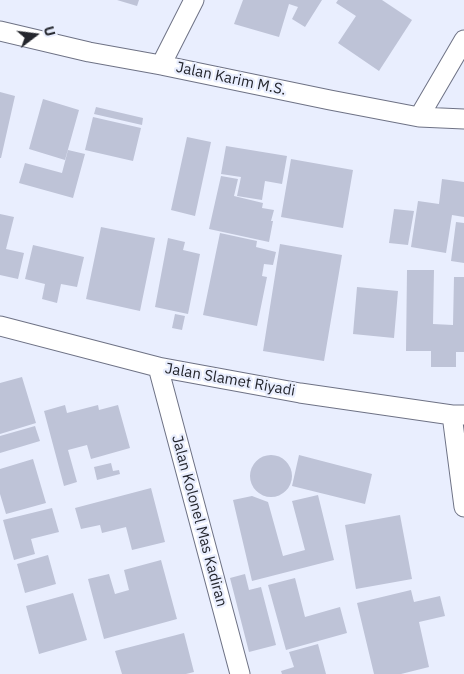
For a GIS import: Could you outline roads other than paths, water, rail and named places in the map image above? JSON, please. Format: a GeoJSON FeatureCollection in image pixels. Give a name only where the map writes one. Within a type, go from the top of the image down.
{"type":"FeatureCollection","features":[{"type":"Feature","properties":{"kind":"street"},"geometry":{"type":"LineString","coordinates":[[162,65],[194,0]]}},
{"type":"Feature","properties":{"kind":"street","name":"Jalan Karim M.S."},"geometry":{"type":"LineString","coordinates":[[0,31],[89,52],[162,65],[330,100],[419,116],[464,119]]}},
{"type":"Feature","properties":{"kind":"street"},"geometry":{"type":"LineString","coordinates":[[419,116],[464,40]]}},
{"type":"Feature","properties":{"kind":"street","name":"Jalan Slamet Riyadi"},"geometry":{"type":"LineString","coordinates":[[0,326],[158,367],[300,393],[458,415]]}},
{"type":"Feature","properties":{"kind":"street","name":"Jalan Kolonel Mas Kadiran"},"geometry":{"type":"LineString","coordinates":[[158,367],[240,674]]}},
{"type":"Feature","properties":{"kind":"street"},"geometry":{"type":"LineString","coordinates":[[458,415],[464,507]]}}]}
